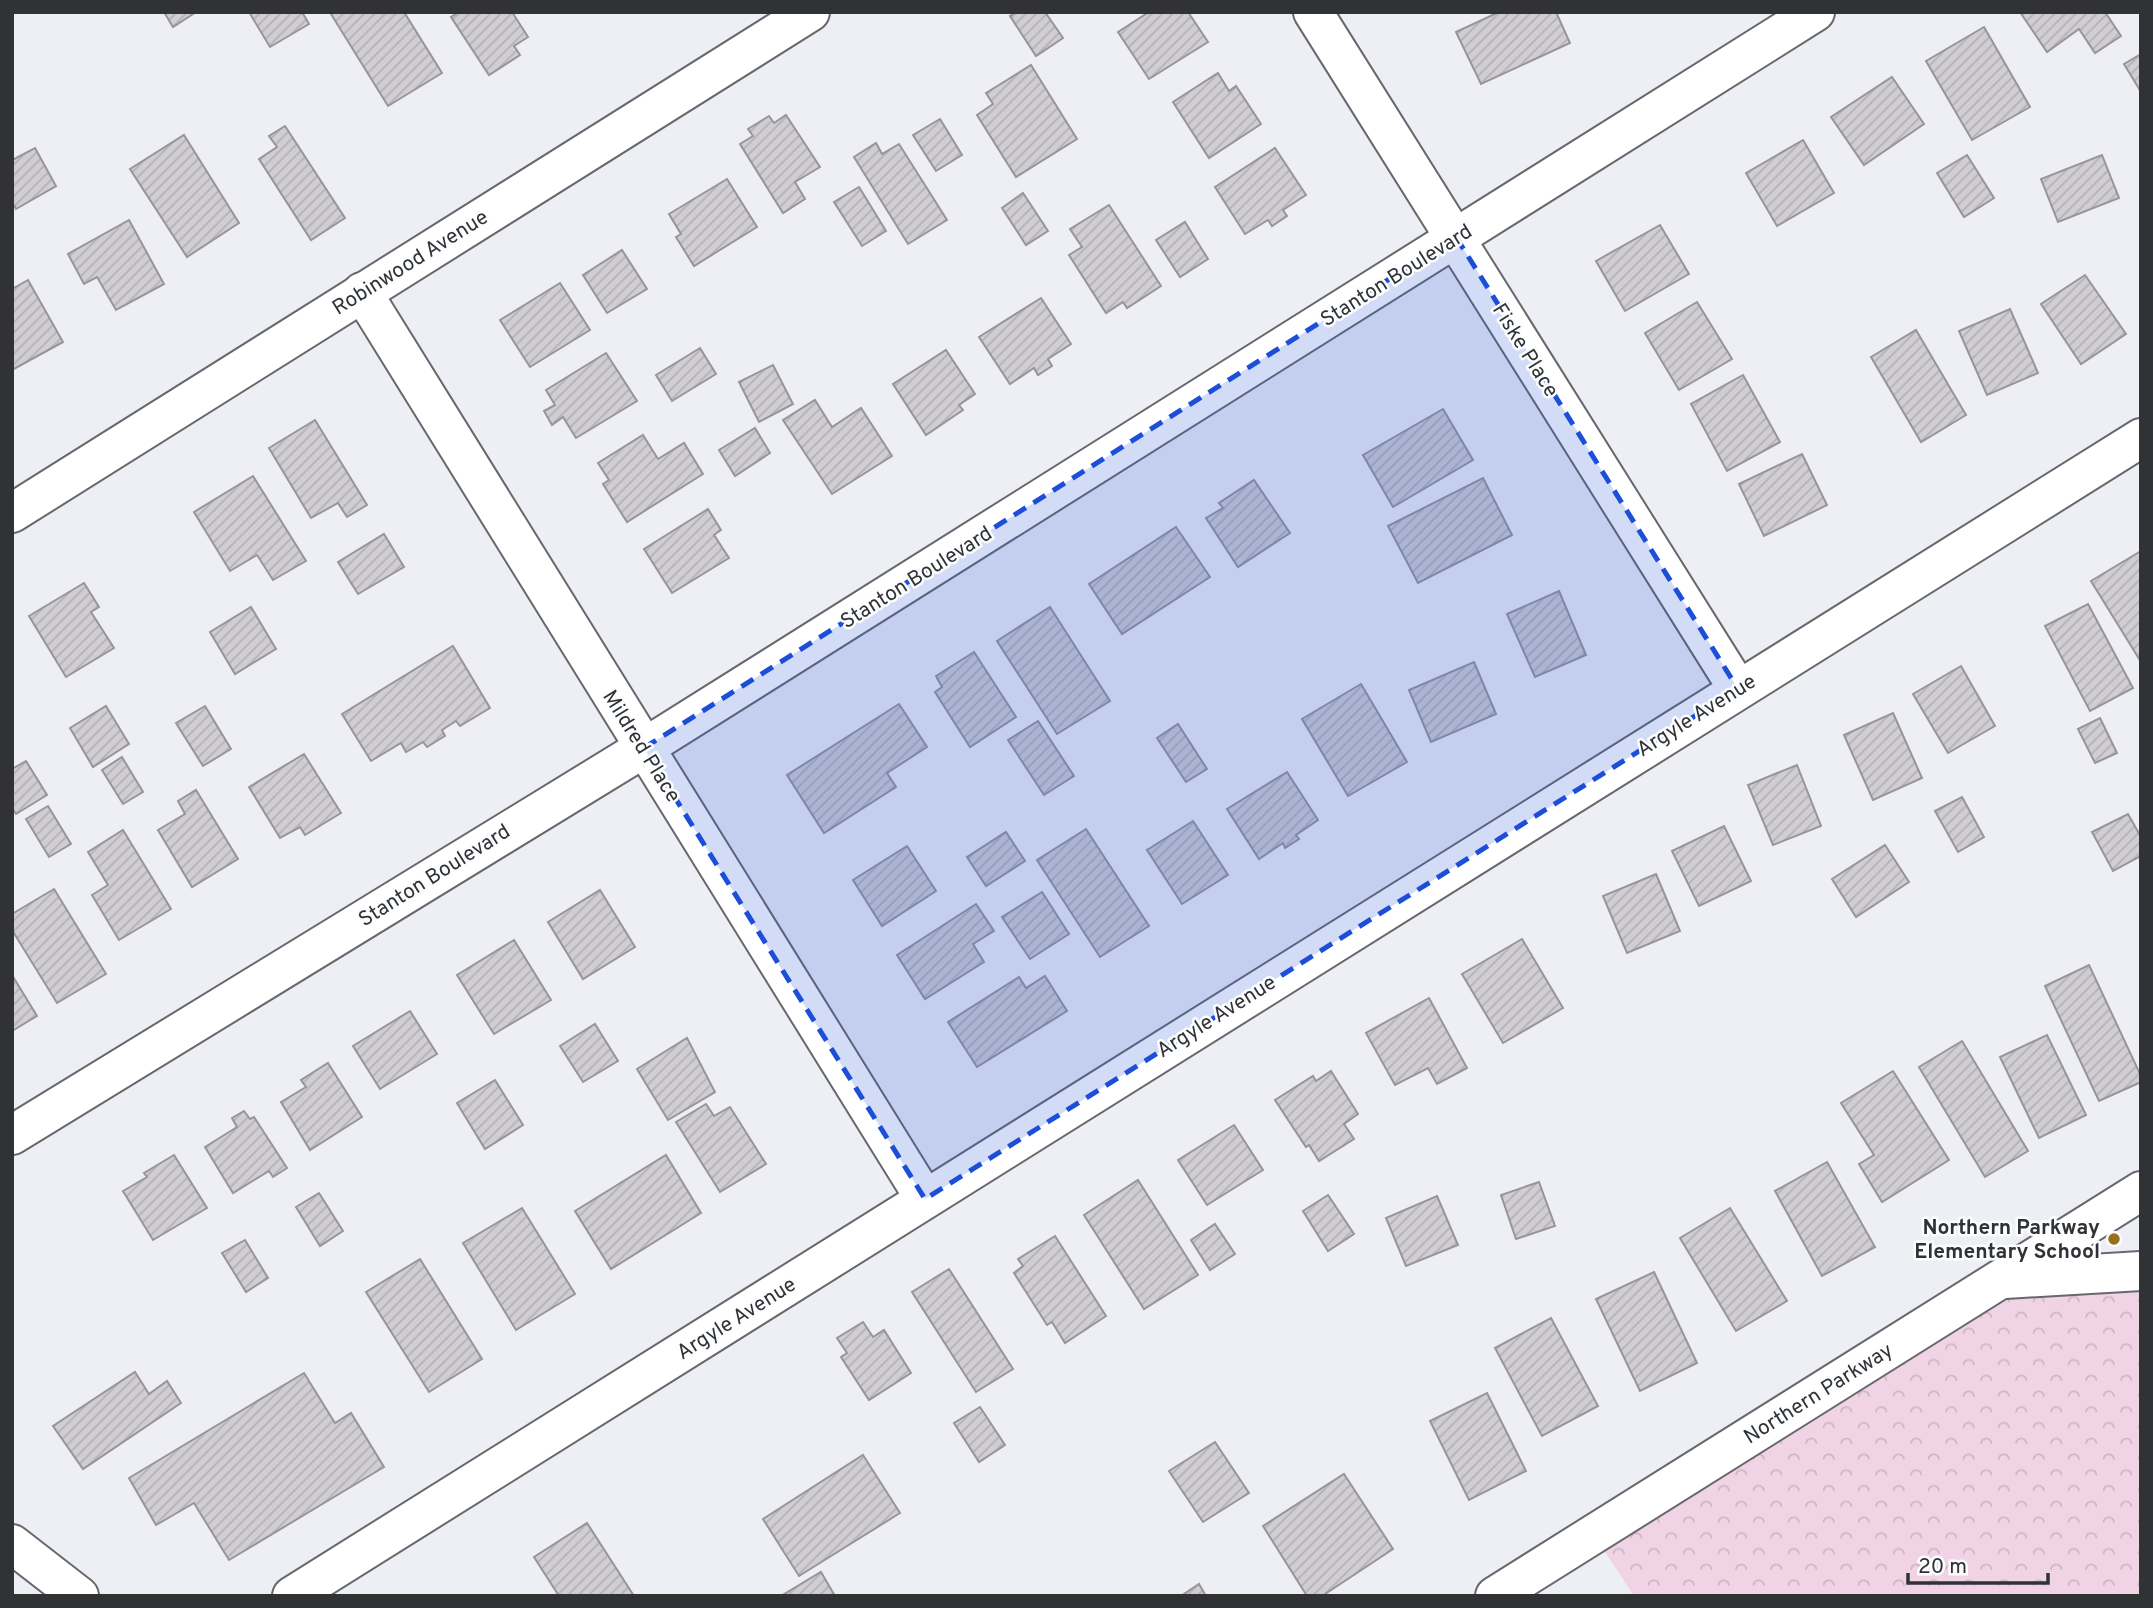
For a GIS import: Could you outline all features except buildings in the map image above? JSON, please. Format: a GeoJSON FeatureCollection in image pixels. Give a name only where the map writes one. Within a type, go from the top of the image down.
{"type":"FeatureCollection","features":[{"type":"Feature","properties":{"kind":"street","name":"Robinwood Avenue"},"geometry":{"type":"LineString","coordinates":[[12,513],[810,12]]}},
{"type":"Feature","properties":{"kind":"street","name":"Fiske Place"},"geometry":{"type":"LineString","coordinates":[[1313,12],[1738,689]]}},
{"type":"Feature","properties":{"kind":"street","name":"Stanton Boulevard"},"geometry":{"type":"LineString","coordinates":[[12,1135],[643,748],[1815,12]]}},
{"type":"Feature","properties":{"kind":"street","name":"Mildred Place"},"geometry":{"type":"LineString","coordinates":[[362,292],[925,1199]]}},
{"type":"Feature","properties":{"kind":"street","name":"Argyle Avenue"},"geometry":{"type":"LineString","coordinates":[[292,1596],[2141,438]]}},
{"type":"Feature","properties":{"kind":"street","name":"Northern Parkway"},"geometry":{"type":"LineString","coordinates":[[1495,1596],[2141,1191]]}},
{"type":"Feature","properties":{"kind":"street"},"geometry":{"type":"LineString","coordinates":[[1999,1280],[2141,1271]]}},
{"type":"Feature","properties":{"kind":"street"},"geometry":{"type":"LineString","coordinates":[[12,1544],[79,1596]]}},
{"type":"Feature","properties":{"kind":"highlighted area"},"geometry":{"type":"Polygon","coordinates":[[[1456,237],[1738,689],[925,1199],[644,748],[1456,237]]]}},
{"type":"Feature","properties":{"kind":"green space"},"geometry":{"type":"Polygon","coordinates":[[[2141,1278],[2141,1596],[1634,1596],[1598,1541],[2024,1286],[2141,1278]]]}},
{"type":"Feature","properties":{"kind":"place","name":"Northern Parkway Elementary School"},"geometry":{"type":"Point","coordinates":[2114,1239]}}]}
